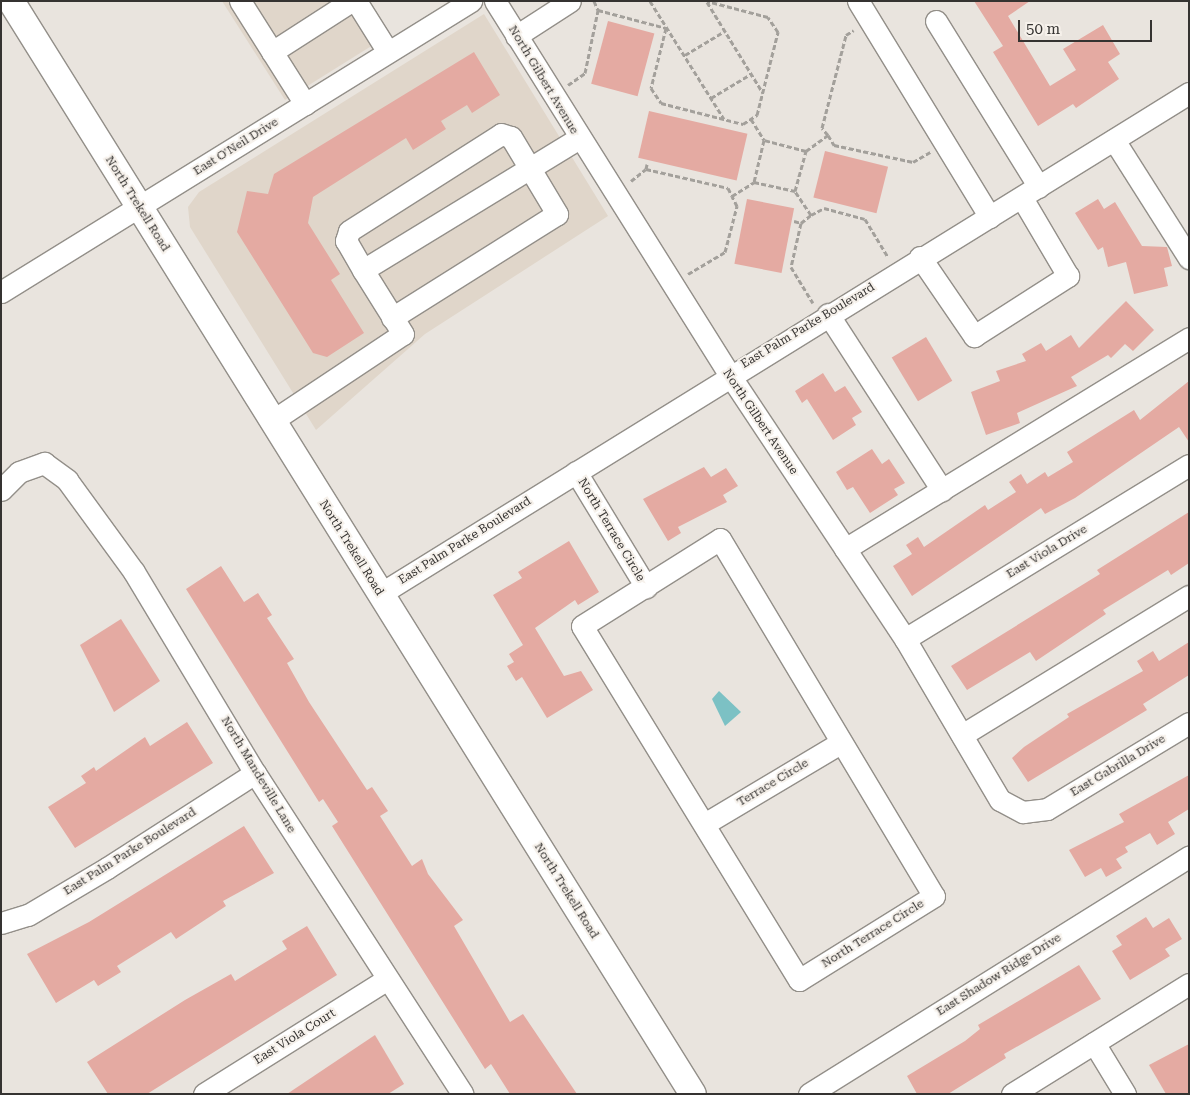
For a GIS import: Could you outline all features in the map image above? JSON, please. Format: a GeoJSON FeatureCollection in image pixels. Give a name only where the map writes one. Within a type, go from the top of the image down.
{"type":"FeatureCollection","features":[{"type":"Feature","properties":{"kind":"main road","name":"North Trekell Road"},"geometry":{"type":"LineString","coordinates":[[11,1],[693,1094]]}},
{"type":"Feature","properties":{"kind":"street"},"geometry":{"type":"LineString","coordinates":[[276,58],[351,1]]}},
{"type":"Feature","properties":{"kind":"street"},"geometry":{"type":"LineString","coordinates":[[356,1],[388,52]]}},
{"type":"Feature","properties":{"kind":"street","name":"East O'Neil Drive"},"geometry":{"type":"LineString","coordinates":[[1,292],[470,1]]}},
{"type":"Feature","properties":{"kind":"street","name":"North Gilbert Avenue"},"geometry":{"type":"LineString","coordinates":[[495,1],[578,139],[671,284],[905,639],[1000,800],[1023,812],[1047,809]]}},
{"type":"Feature","properties":{"kind":"street"},"geometry":{"type":"LineString","coordinates":[[516,36],[570,1]]}},
{"type":"Feature","properties":{"kind":"street"},"geometry":{"type":"LineString","coordinates":[[246,3],[276,58],[305,104]]}},
{"type":"Feature","properties":{"kind":"street"},"geometry":{"type":"LineString","coordinates":[[863,10],[990,217]]}},
{"type":"Feature","properties":{"kind":"street"},"geometry":{"type":"LineString","coordinates":[[920,257],[974,336],[1068,276],[1031,193],[936,21]]}},
{"type":"Feature","properties":{"kind":"street","name":"East Palm Parke Boulevard"},"geometry":{"type":"LineString","coordinates":[[380,594],[729,374],[920,257],[1031,193],[1189,93]]}},
{"type":"Feature","properties":{"kind":"street"},"geometry":{"type":"LineString","coordinates":[[272,422],[403,334],[392,318],[346,241],[349,231],[501,134],[511,137],[558,214],[392,318]]}},
{"type":"Feature","properties":{"kind":"street"},"geometry":{"type":"LineString","coordinates":[[363,270],[578,139]]}},
{"type":"Feature","properties":{"kind":"street"},"geometry":{"type":"LineString","coordinates":[[1114,140],[1189,258]]}},
{"type":"Feature","properties":{"kind":"street"},"geometry":{"type":"LineString","coordinates":[[825,316],[942,490]]}},
{"type":"Feature","properties":{"kind":"street"},"geometry":{"type":"LineString","coordinates":[[846,550],[1189,338]]}},
{"type":"Feature","properties":{"kind":"street","name":"North Mandeville Lane"},"geometry":{"type":"LineString","coordinates":[[1,490],[19,472],[44,463],[66,480],[134,572],[256,774],[386,980],[463,1094]]}},
{"type":"Feature","properties":{"kind":"street","name":"East Viola Drive"},"geometry":{"type":"LineString","coordinates":[[905,639],[1189,465]]}},
{"type":"Feature","properties":{"kind":"street","name":"North Terrace Circle"},"geometry":{"type":"LineString","coordinates":[[576,472],[646,587]]}},
{"type":"Feature","properties":{"kind":"street","name":"North Terrace Circle"},"geometry":{"type":"LineString","coordinates":[[720,539],[840,743],[934,896],[799,980],[706,823],[582,626],[646,587],[720,539]]}},
{"type":"Feature","properties":{"kind":"street"},"geometry":{"type":"LineString","coordinates":[[962,735],[1189,596]]}},
{"type":"Feature","properties":{"kind":"street","name":"East Gabrilla Drive"},"geometry":{"type":"LineString","coordinates":[[1047,809],[1189,723]]}},
{"type":"Feature","properties":{"kind":"street","name":"Terrace Circle"},"geometry":{"type":"LineString","coordinates":[[706,823],[840,743]]}},
{"type":"Feature","properties":{"kind":"street","name":"East Palm Parke Boulevard"},"geometry":{"type":"LineString","coordinates":[[1,923],[28,915],[100,873],[256,774]]}},
{"type":"Feature","properties":{"kind":"street","name":"East Shadow Ridge Drive"},"geometry":{"type":"LineString","coordinates":[[809,1094],[1189,857]]}},
{"type":"Feature","properties":{"kind":"street","name":"East Viola Court"},"geometry":{"type":"LineString","coordinates":[[204,1094],[386,980]]}},
{"type":"Feature","properties":{"kind":"street"},"geometry":{"type":"LineString","coordinates":[[1012,1094],[1189,984]]}},
{"type":"Feature","properties":{"kind":"street"},"geometry":{"type":"LineString","coordinates":[[1094,1043],[1125,1094]]}},
{"type":"Feature","properties":{"kind":"path"},"geometry":{"type":"LineString","coordinates":[[552,96],[585,72],[598,10],[594,1]]}},
{"type":"Feature","properties":{"kind":"path"},"geometry":{"type":"LineString","coordinates":[[650,1],[724,119]]}},
{"type":"Feature","properties":{"kind":"path"},"geometry":{"type":"LineString","coordinates":[[598,10],[666,28],[651,88],[661,103],[742,124],[757,115],[778,32],[768,17],[707,1]]}},
{"type":"Feature","properties":{"kind":"path"},"geometry":{"type":"LineString","coordinates":[[707,1],[763,93]]}},
{"type":"Feature","properties":{"kind":"path"},"geometry":{"type":"LineString","coordinates":[[863,10],[846,35],[822,128],[834,145],[914,162],[944,142]]}},
{"type":"Feature","properties":{"kind":"path"},"geometry":{"type":"LineString","coordinates":[[685,56],[725,31]]}},
{"type":"Feature","properties":{"kind":"path"},"geometry":{"type":"LineString","coordinates":[[711,98],[751,74]]}},
{"type":"Feature","properties":{"kind":"path"},"geometry":{"type":"LineString","coordinates":[[751,119],[764,140],[806,151]]}},
{"type":"Feature","properties":{"kind":"path"},"geometry":{"type":"LineString","coordinates":[[795,191],[806,151],[828,135]]}},
{"type":"Feature","properties":{"kind":"path"},"geometry":{"type":"LineString","coordinates":[[732,196],[754,182],[764,140]]}},
{"type":"Feature","properties":{"kind":"path"},"geometry":{"type":"LineString","coordinates":[[647,164],[646,169],[728,188],[737,206],[725,252],[671,284]]}},
{"type":"Feature","properties":{"kind":"path"},"geometry":{"type":"LineString","coordinates":[[754,182],[795,191],[811,215]]}},
{"type":"Feature","properties":{"kind":"path"},"geometry":{"type":"LineString","coordinates":[[825,316],[791,267],[801,223],[811,215],[824,208],[865,219],[897,272]]}},
{"type":"Feature","properties":{"kind":"path"},"geometry":{"type":"LineString","coordinates":[[794,221],[801,223]]}},
{"type":"Feature","properties":{"kind":"shaded area"},"geometry":{"type":"Polygon","coordinates":[[[222,1],[368,1],[389,35],[285,100],[222,1]]]}},
{"type":"Feature","properties":{"kind":"shaded area"},"geometry":{"type":"Polygon","coordinates":[[[484,14],[608,216],[425,334],[316,430],[190,227],[188,207],[199,192],[484,14]]]}},
{"type":"Feature","properties":{"kind":"water"},"geometry":{"type":"Polygon","coordinates":[[[719,691],[741,712],[725,726],[712,699],[719,691]]]}},
{"type":"Feature","properties":{"kind":"building"},"geometry":{"type":"Polygon","coordinates":[[[974,1],[1030,1],[1008,16],[1050,86],[1076,70],[1063,49],[1103,25],[1120,54],[1108,62],[1119,79],[1076,108],[1073,104],[1038,126],[993,52],[1003,46],[974,1]]]}},
{"type":"Feature","properties":{"kind":"building"},"geometry":{"type":"Polygon","coordinates":[[[608,21],[654,33],[638,96],[591,84],[608,21]]]}},
{"type":"Feature","properties":{"kind":"building"},"geometry":{"type":"Polygon","coordinates":[[[474,52],[500,95],[472,113],[467,105],[441,121],[446,129],[413,150],[406,138],[313,197],[308,223],[340,274],[331,280],[364,333],[327,357],[313,353],[237,232],[247,191],[268,194],[274,174],[474,52]]]}},
{"type":"Feature","properties":{"kind":"building"},"geometry":{"type":"Polygon","coordinates":[[[649,111],[747,134],[737,180],[638,158],[649,111]]]}},
{"type":"Feature","properties":{"kind":"building"},"geometry":{"type":"Polygon","coordinates":[[[825,151],[888,167],[876,213],[813,198],[825,151]]]}},
{"type":"Feature","properties":{"kind":"building"},"geometry":{"type":"Polygon","coordinates":[[[747,199],[794,208],[782,273],[734,264],[747,199]]]}},
{"type":"Feature","properties":{"kind":"building"},"geometry":{"type":"Polygon","coordinates":[[[1098,199],[1104,209],[1115,202],[1142,246],[1167,247],[1172,266],[1164,268],[1168,286],[1134,294],[1126,262],[1108,267],[1103,247],[1098,250],[1075,213],[1098,199]]]}},
{"type":"Feature","properties":{"kind":"building"},"geometry":{"type":"Polygon","coordinates":[[[1126,301],[1154,330],[1133,351],[1125,344],[1111,358],[1108,355],[1071,377],[1077,386],[1017,413],[1020,423],[986,435],[971,392],[1000,381],[996,371],[1026,361],[1022,354],[1041,343],[1046,351],[1071,335],[1079,348],[1126,301]]]}},
{"type":"Feature","properties":{"kind":"building"},"geometry":{"type":"Polygon","coordinates":[[[926,337],[952,381],[918,401],[892,358],[926,337]]]}},
{"type":"Feature","properties":{"kind":"building"},"geometry":{"type":"Polygon","coordinates":[[[823,373],[835,392],[845,386],[862,412],[852,418],[856,425],[833,440],[807,399],[802,403],[795,391],[823,373]]]}},
{"type":"Feature","properties":{"kind":"building"},"geometry":{"type":"Polygon","coordinates":[[[1189,381],[1189,442],[1179,427],[1075,498],[1045,514],[1041,508],[912,596],[893,566],[912,554],[906,545],[918,537],[924,547],[985,505],[988,510],[1016,492],[1009,482],[1021,474],[1027,484],[1045,472],[1048,477],[1073,462],[1067,452],[1134,410],[1140,420],[1189,381]]]}},
{"type":"Feature","properties":{"kind":"building"},"geometry":{"type":"Polygon","coordinates":[[[872,449],[882,464],[889,459],[905,483],[894,489],[898,495],[870,513],[853,487],[847,490],[836,472],[872,449]]]}},
{"type":"Feature","properties":{"kind":"building"},"geometry":{"type":"Polygon","coordinates":[[[704,467],[711,477],[726,468],[738,486],[723,495],[727,502],[678,527],[681,533],[668,541],[643,499],[704,467]]]}},
{"type":"Feature","properties":{"kind":"building"},"geometry":{"type":"Polygon","coordinates":[[[1189,512],[1189,563],[1171,575],[1168,570],[1103,610],[1106,614],[1036,661],[1030,652],[967,690],[951,666],[1100,574],[1097,570],[1189,512]]]}},
{"type":"Feature","properties":{"kind":"building"},"geometry":{"type":"Polygon","coordinates":[[[569,541],[599,592],[578,605],[575,600],[535,628],[564,676],[581,671],[593,690],[547,718],[522,677],[516,681],[507,666],[514,662],[509,654],[523,645],[493,595],[522,578],[518,572],[569,541]]]}},
{"type":"Feature","properties":{"kind":"building"},"geometry":{"type":"Polygon","coordinates":[[[221,566],[244,602],[258,593],[272,615],[267,618],[294,659],[287,663],[309,702],[367,790],[372,787],[388,811],[380,816],[412,866],[422,859],[428,874],[463,920],[454,926],[510,1022],[523,1014],[577,1094],[510,1094],[491,1064],[485,1069],[332,826],[338,822],[323,799],[319,802],[186,589],[221,566]]]}},
{"type":"Feature","properties":{"kind":"building"},"geometry":{"type":"Polygon","coordinates":[[[121,619],[160,681],[114,712],[80,645],[121,619]]]}},
{"type":"Feature","properties":{"kind":"building"},"geometry":{"type":"Polygon","coordinates":[[[1189,642],[1189,675],[1143,704],[1147,710],[1028,782],[1012,758],[1024,747],[1069,717],[1067,714],[1143,671],[1137,661],[1153,651],[1159,661],[1189,642]]]}},
{"type":"Feature","properties":{"kind":"building"},"geometry":{"type":"Polygon","coordinates":[[[187,722],[213,763],[75,848],[48,807],[86,783],[81,776],[94,767],[96,771],[145,737],[150,746],[187,722]]]}},
{"type":"Feature","properties":{"kind":"building"},"geometry":{"type":"Polygon","coordinates":[[[1189,775],[1189,809],[1168,822],[1175,834],[1157,845],[1150,833],[1125,847],[1128,852],[1116,859],[1122,868],[1106,877],[1101,868],[1085,877],[1069,850],[1124,822],[1119,814],[1189,775]]]}},
{"type":"Feature","properties":{"kind":"building"},"geometry":{"type":"Polygon","coordinates":[[[244,826],[274,873],[223,901],[226,906],[176,939],[171,932],[117,966],[121,972],[98,986],[94,980],[56,1003],[27,954],[89,922],[244,826]]]}},
{"type":"Feature","properties":{"kind":"building"},"geometry":{"type":"Polygon","coordinates":[[[1146,917],[1153,928],[1169,918],[1182,939],[1165,949],[1170,956],[1130,980],[1112,951],[1122,945],[1116,936],[1146,917]]]}},
{"type":"Feature","properties":{"kind":"building"},"geometry":{"type":"Polygon","coordinates":[[[307,926],[337,975],[147,1094],[108,1094],[87,1062],[185,1000],[231,974],[235,981],[287,949],[282,941],[307,926]]]}},
{"type":"Feature","properties":{"kind":"building"},"geometry":{"type":"Polygon","coordinates":[[[1079,965],[1101,999],[1004,1054],[1006,1058],[948,1094],[917,1094],[907,1076],[965,1041],[980,1029],[978,1025],[1079,965]]]}},
{"type":"Feature","properties":{"kind":"building"},"geometry":{"type":"Polygon","coordinates":[[[375,1035],[404,1084],[388,1094],[287,1094],[375,1035]]]}},
{"type":"Feature","properties":{"kind":"building"},"geometry":{"type":"Polygon","coordinates":[[[1189,1044],[1189,1094],[1166,1094],[1149,1065],[1189,1044]]]}}]}
